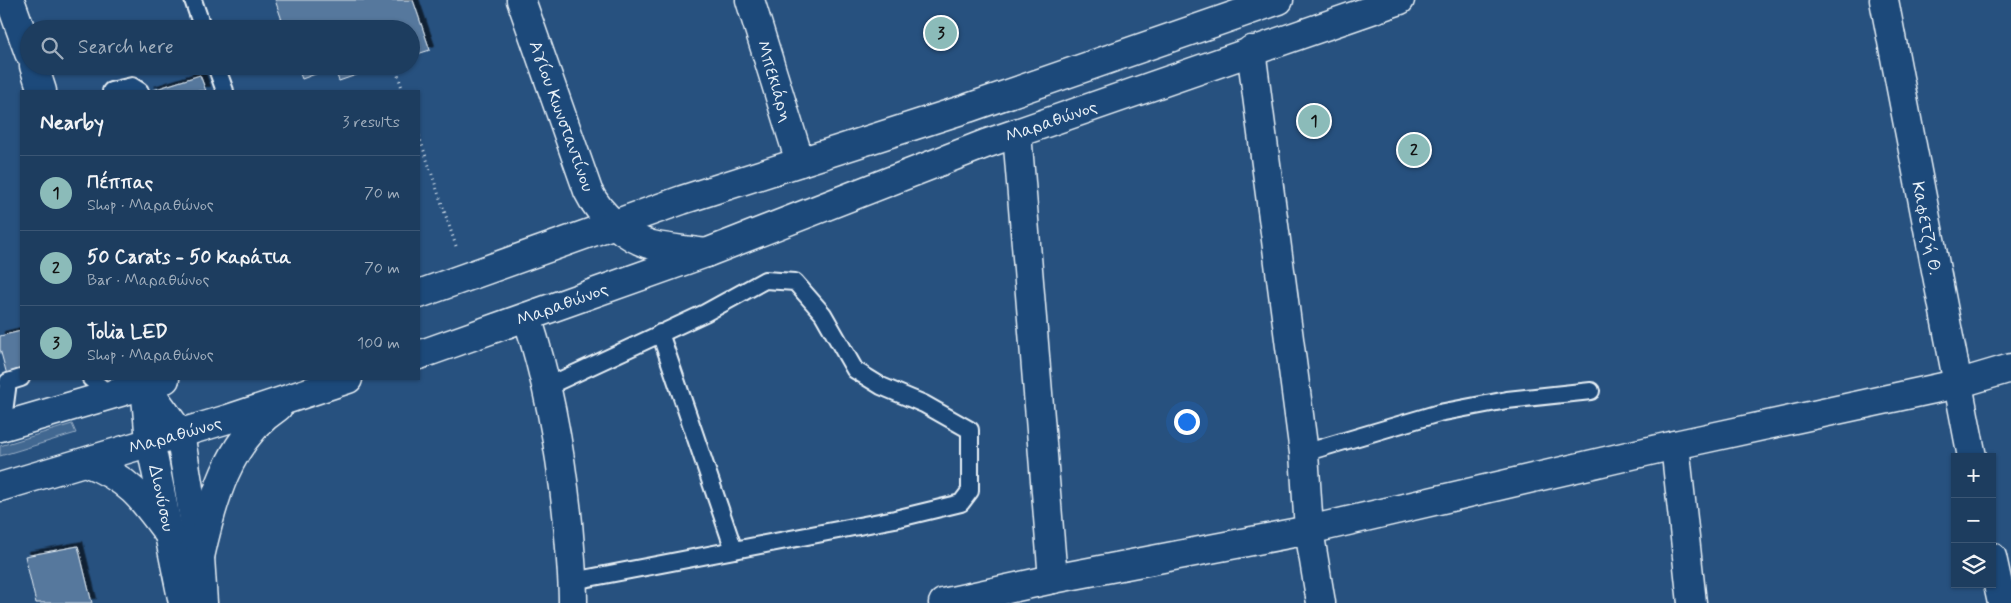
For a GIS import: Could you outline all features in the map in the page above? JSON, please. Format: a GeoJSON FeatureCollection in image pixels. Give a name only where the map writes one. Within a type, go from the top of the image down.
{"type":"FeatureCollection","features":[{"type":"Feature","properties":{"kind":"street"},"geometry":{"type":"LineString","coordinates":[[10,0],[20,28]]}},
{"type":"Feature","properties":{"kind":"street","name":"Αγίου Κωνσταντίνου"},"geometry":{"type":"LineString","coordinates":[[522,0],[588,191],[594,203],[614,224]]}},
{"type":"Feature","properties":{"kind":"street","name":"Μπεκιάρη"},"geometry":{"type":"LineString","coordinates":[[750,0],[800,162]]}},
{"type":"Feature","properties":{"kind":"street"},"geometry":{"type":"LineString","coordinates":[[420,294],[614,224],[968,108],[1279,0]]}},
{"type":"Feature","properties":{"kind":"street","name":"Μαραθώνος"},"geometry":{"type":"LineString","coordinates":[[420,355],[706,253],[1017,133],[1251,50],[1400,0]]}},
{"type":"Feature","properties":{"kind":"street","name":"Καφετζή Θ."},"geometry":{"type":"LineString","coordinates":[[1884,0],[1971,453]]}},
{"type":"Feature","properties":{"kind":"street"},"geometry":{"type":"LineString","coordinates":[[1251,50],[1304,453],[1309,530],[1321,603]]}},
{"type":"Feature","properties":{"kind":"street"},"geometry":{"type":"LineString","coordinates":[[37,75],[42,90]]}},
{"type":"Feature","properties":{"kind":"street"},"geometry":{"type":"LineString","coordinates":[[1017,133],[1053,580]]}},
{"type":"Feature","properties":{"kind":"street","name":"Μαραθώνος"},"geometry":{"type":"LineString","coordinates":[[614,224],[651,245],[706,253]]}},
{"type":"Feature","properties":{"kind":"street"},"geometry":{"type":"LineString","coordinates":[[527,317],[554,418],[566,500],[573,592]]}},
{"type":"Feature","properties":{"kind":"street"},"geometry":{"type":"LineString","coordinates":[[943,603],[1309,530],[1675,445],[1957,384],[2011,368]]}},
{"type":"Feature","properties":{"kind":"street","name":"Μαραθώνος"},"geometry":{"type":"LineString","coordinates":[[0,487],[180,433],[345,380]]}},
{"type":"Feature","properties":{"kind":"street"},"geometry":{"type":"LineString","coordinates":[[1,427],[101,387],[151,381]]}},
{"type":"Feature","properties":{"kind":"street","name":"Διονύσου"},"geometry":{"type":"LineString","coordinates":[[151,381],[180,433],[200,557],[203,603]]}},
{"type":"Feature","properties":{"kind":"street","name":"Διονύσου"},"geometry":{"type":"LineString","coordinates":[[151,381],[150,441],[183,603]]}},
{"type":"Feature","properties":{"kind":"street"},"geometry":{"type":"LineString","coordinates":[[200,557],[208,519],[230,463],[247,436],[263,417],[295,396]]}},
{"type":"Feature","properties":{"kind":"street"},"geometry":{"type":"LineString","coordinates":[[1675,445],[1692,603]]}},
{"type":"Feature","properties":{"kind":"street"},"geometry":{"type":"LineString","coordinates":[[85,462],[100,467],[130,486],[142,498],[170,536]]}},
{"type":"Feature","properties":{"kind":"street"},"geometry":{"type":"LineString","coordinates":[[1996,575],[2002,603]]}},
{"type":"Feature","properties":{"kind":"lane"},"geometry":{"type":"LineString","coordinates":[[194,0],[200,20]]}},
{"type":"Feature","properties":{"kind":"lane"},"geometry":{"type":"LineString","coordinates":[[219,75],[225,90]]}},
{"type":"Feature","properties":{"kind":"lane"},"geometry":{"type":"LineString","coordinates":[[115,90],[132,86],[138,90]]}},
{"type":"Feature","properties":{"kind":"lane"},"geometry":{"type":"LineString","coordinates":[[546,387],[660,334],[765,280],[795,282],[823,314],[856,370],[881,386],[924,404],[970,430],[970,491],[961,503],[895,519],[734,550],[573,592]]}},
{"type":"Feature","properties":{"kind":"lane"},"geometry":{"type":"LineString","coordinates":[[660,334],[734,550]]}},
{"type":"Feature","properties":{"kind":"lane"},"geometry":{"type":"LineString","coordinates":[[1,427],[8,382],[20,378]]}},
{"type":"Feature","properties":{"kind":"lane"},"geometry":{"type":"LineString","coordinates":[[1304,453],[1439,413],[1507,400],[1590,391]]}},
{"type":"Feature","properties":{"kind":"path"},"geometry":{"type":"LineString","coordinates":[[398,75],[403,90]]}},
{"type":"Feature","properties":{"kind":"path"},"geometry":{"type":"LineString","coordinates":[[420,139],[467,277]]}},
{"type":"Feature","properties":{"kind":"shaded area"},"geometry":{"type":"Polygon","coordinates":[[[72,424],[76,433],[0,456],[0,446],[72,424]]]}},
{"type":"Feature","properties":{"kind":"building"},"geometry":{"type":"Polygon","coordinates":[[[275,0],[413,0],[420,20],[282,20],[275,0]]]}},
{"type":"Feature","properties":{"kind":"building"},"geometry":{"type":"Polygon","coordinates":[[[420,21],[430,50],[420,53],[420,21]]]}},
{"type":"Feature","properties":{"kind":"building"},"geometry":{"type":"Polygon","coordinates":[[[200,75],[206,90],[153,90],[200,75]]]}},
{"type":"Feature","properties":{"kind":"building"},"geometry":{"type":"Polygon","coordinates":[[[300,75],[313,75],[302,79],[300,75]]]}},
{"type":"Feature","properties":{"kind":"building"},"geometry":{"type":"Polygon","coordinates":[[[337,75],[356,75],[339,81],[337,75]]]}},
{"type":"Feature","properties":{"kind":"building"},"geometry":{"type":"Polygon","coordinates":[[[20,331],[20,371],[7,375],[0,349],[0,336],[20,331]]]}},
{"type":"Feature","properties":{"kind":"building"},"geometry":{"type":"Polygon","coordinates":[[[78,546],[92,603],[36,603],[25,556],[78,546]]]}},
{"type":"Feature","properties":{"kind":"place","name":"Tolia LED"},"geometry":{"type":"Point","coordinates":[941,33]}},
{"type":"Feature","properties":{"kind":"place","name":"Πέππας"},"geometry":{"type":"Point","coordinates":[1314,121]}},
{"type":"Feature","properties":{"kind":"place","name":"50 Carats - 50 Καράτια"},"geometry":{"type":"Point","coordinates":[1414,150]}}]}
